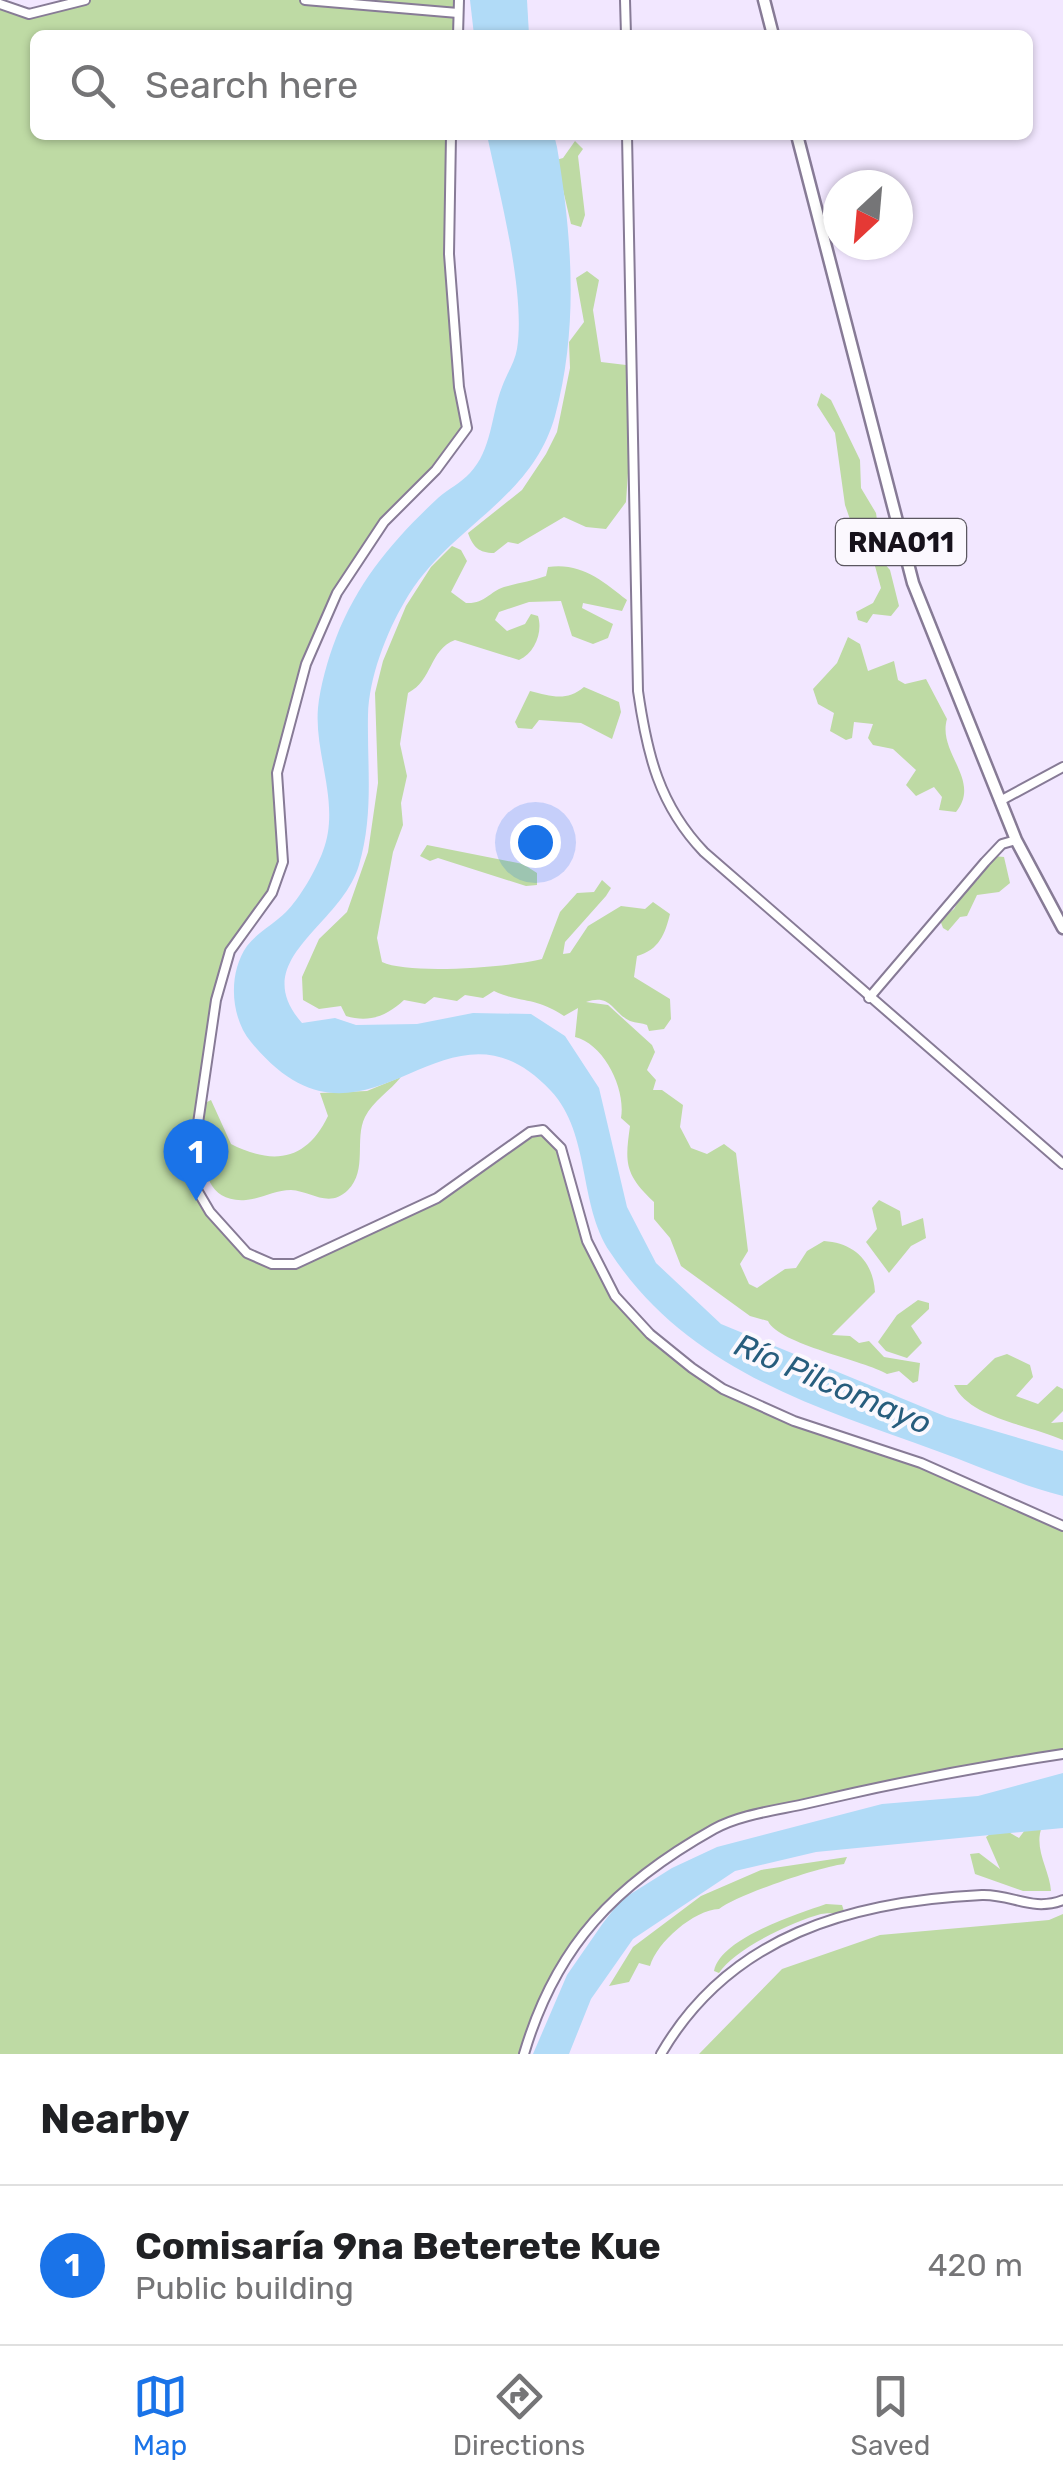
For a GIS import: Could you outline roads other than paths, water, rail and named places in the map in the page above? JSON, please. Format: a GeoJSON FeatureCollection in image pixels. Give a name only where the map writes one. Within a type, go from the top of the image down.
{"type":"FeatureCollection","features":[{"type":"Feature","properties":{"kind":"main road"},"geometry":{"type":"LineString","coordinates":[[764,0],[772,30]]}},
{"type":"Feature","properties":{"kind":"main road","name":"RNA011"},"geometry":{"type":"LineString","coordinates":[[798,140],[913,583],[1016,840],[1063,928]]}},
{"type":"Feature","properties":{"kind":"street"},"geometry":{"type":"LineString","coordinates":[[0,4],[29,14],[85,0]]}},
{"type":"Feature","properties":{"kind":"street"},"geometry":{"type":"LineString","coordinates":[[305,0],[458,13]]}},
{"type":"Feature","properties":{"kind":"street"},"geometry":{"type":"LineString","coordinates":[[458,30],[459,0]]}},
{"type":"Feature","properties":{"kind":"street"},"geometry":{"type":"LineString","coordinates":[[626,0],[626,30]]}},
{"type":"Feature","properties":{"kind":"street"},"geometry":{"type":"LineString","coordinates":[[452,140],[449,254],[459,387],[468,428],[445,460],[384,522],[338,593],[306,664],[276,772],[283,862],[272,894],[230,951],[216,1000],[190,1178],[210,1212],[247,1253],[272,1264],[294,1264],[404,1216],[530,1132],[543,1130],[561,1148],[587,1241],[614,1296],[650,1334],[692,1368],[723,1388],[794,1421],[921,1463],[1063,1526]]}},
{"type":"Feature","properties":{"kind":"street"},"geometry":{"type":"LineString","coordinates":[[627,140],[638,691],[652,769],[671,812],[704,852],[1063,1164]]}},
{"type":"Feature","properties":{"kind":"street"},"geometry":{"type":"LineString","coordinates":[[1000,801],[1063,767]]}},
{"type":"Feature","properties":{"kind":"street"},"geometry":{"type":"LineString","coordinates":[[869,998],[984,862],[1002,844],[1016,840]]}},
{"type":"Feature","properties":{"kind":"street"},"geometry":{"type":"LineString","coordinates":[[524,2054],[537,2010],[572,1944],[611,1899],[717,1827],[903,1781],[1063,1754]]}},
{"type":"Feature","properties":{"kind":"street"},"geometry":{"type":"LineString","coordinates":[[661,2054],[682,2018],[737,1964],[813,1926],[916,1900],[998,1894],[1027,1906],[1048,1906],[1063,1900]]}},
{"type":"Feature","properties":{"kind":"water"},"geometry":{"type":"Polygon","coordinates":[[[470,0],[527,0],[529,30],[473,30],[470,0]]]}},
{"type":"Feature","properties":{"kind":"water","name":"Río Pilcomayo"},"geometry":{"type":"Polygon","coordinates":[[[488,140],[555,140],[571,282],[568,349],[555,416],[527,471],[423,575],[391,627],[369,701],[368,809],[359,865],[335,907],[291,961],[285,980],[288,1000],[302,1023],[335,1018],[356,1025],[417,1024],[473,1013],[531,1014],[565,1036],[599,1088],[627,1207],[656,1263],[721,1324],[947,1417],[1063,1451],[1063,1496],[799,1399],[714,1355],[676,1326],[641,1292],[600,1233],[579,1148],[564,1108],[551,1091],[512,1061],[475,1054],[439,1062],[368,1089],[331,1093],[293,1080],[244,1032],[234,995],[241,957],[251,941],[297,899],[316,867],[328,833],[318,708],[336,638],[366,579],[392,545],[477,464],[516,354],[518,300],[488,140]]]}},
{"type":"Feature","properties":{"kind":"water"},"geometry":{"type":"Polygon","coordinates":[[[1063,1773],[1063,1828],[816,1852],[735,1871],[633,1939],[591,1999],[569,2054],[533,2054],[567,1975],[603,1923],[621,1900],[672,1868],[717,1847],[882,1804],[978,1796],[1063,1773]]]}},
{"type":"Feature","properties":{"kind":"place","name":"Comisaría 9na Beterete Kue"},"geometry":{"type":"Point","coordinates":[196,1201]}}]}
